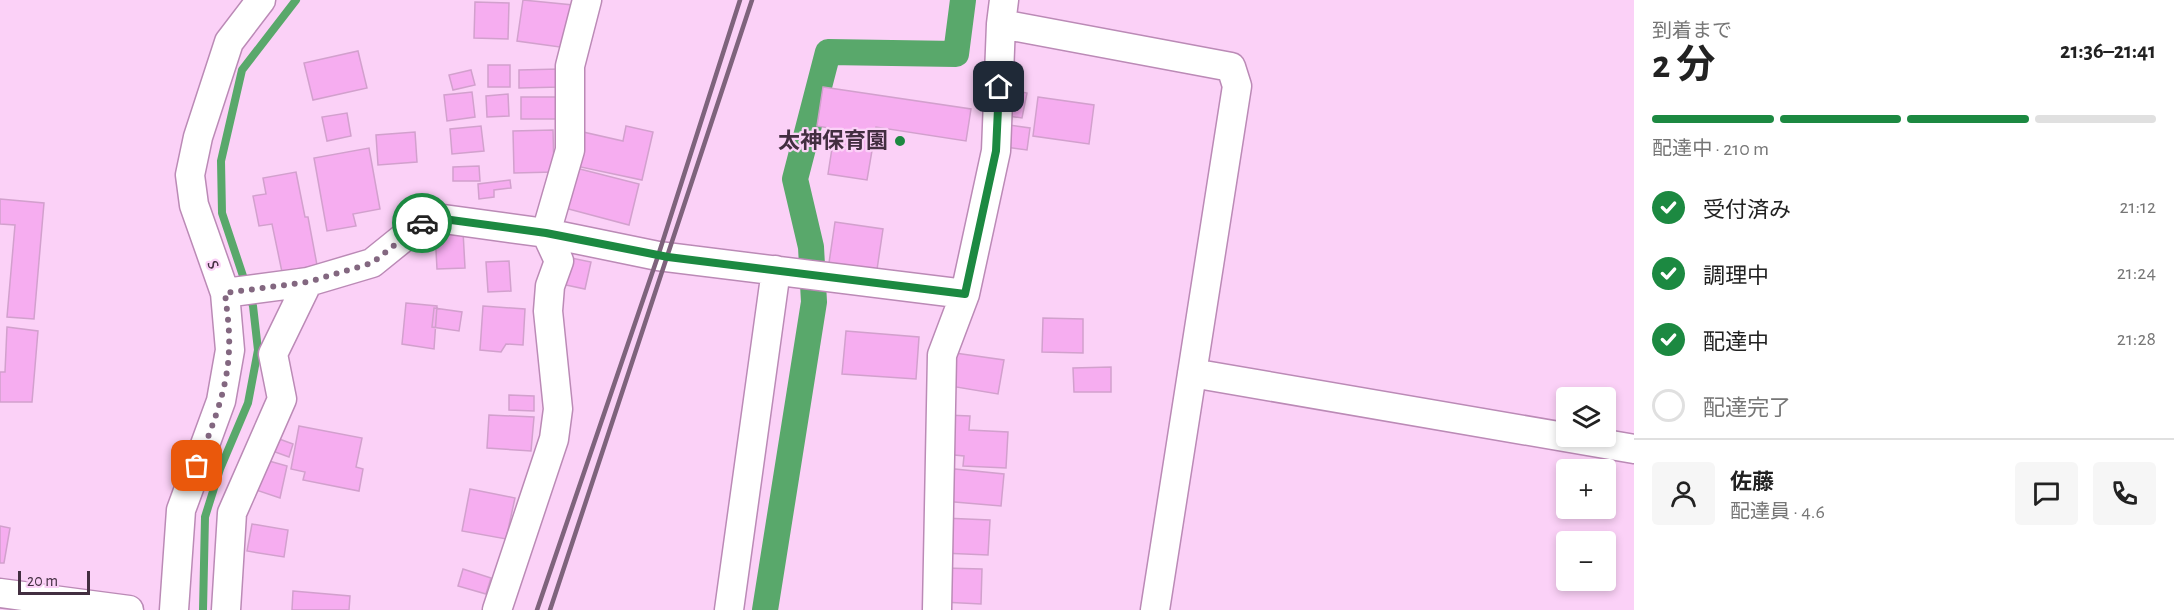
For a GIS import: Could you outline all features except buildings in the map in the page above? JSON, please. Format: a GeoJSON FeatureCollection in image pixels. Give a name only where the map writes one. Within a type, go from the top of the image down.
{"type":"FeatureCollection","features":[{"type":"Feature","properties":{"kind":"street","name":"s"},"geometry":{"type":"LineString","coordinates":[[174,610],[181,510],[221,401],[230,350],[225,293],[194,205],[190,175],[198,137],[229,42],[261,0]]}},
{"type":"Feature","properties":{"kind":"street"},"geometry":{"type":"LineString","coordinates":[[497,610],[554,439],[558,409],[548,311],[550,286],[559,261],[546,233],[570,150],[570,66],[587,0]]}},
{"type":"Feature","properties":{"kind":"street"},"geometry":{"type":"LineString","coordinates":[[937,610],[942,355],[965,294],[996,151],[1003,12],[1231,67],[1237,86],[1155,610]]}},
{"type":"Feature","properties":{"kind":"street"},"geometry":{"type":"LineString","coordinates":[[225,293],[308,282],[372,263],[429,217],[546,233],[658,256],[965,294]]}},
{"type":"Feature","properties":{"kind":"street"},"geometry":{"type":"LineString","coordinates":[[729,610],[776,270]]}},
{"type":"Feature","properties":{"kind":"street"},"geometry":{"type":"LineString","coordinates":[[226,610],[232,513],[282,399],[273,354],[308,282]]}},
{"type":"Feature","properties":{"kind":"street"},"geometry":{"type":"LineString","coordinates":[[1192,373],[1634,449]]}},
{"type":"Feature","properties":{"kind":"street"},"geometry":{"type":"LineString","coordinates":[[0,593],[129,610]]}},
{"type":"Feature","properties":{"kind":"waterway"},"geometry":{"type":"LineString","coordinates":[[203,610],[205,517],[220,469],[248,403],[258,350],[253,306],[222,213],[221,161],[242,70],[296,0]]}},
{"type":"Feature","properties":{"kind":"waterway"},"geometry":{"type":"LineString","coordinates":[[765,610],[814,302],[811,247],[795,179],[828,52],[956,54],[963,0]]}},
{"type":"Feature","properties":{"kind":"railway"},"geometry":{"type":"LineString","coordinates":[[537,610],[658,256],[740,0]]}},
{"type":"Feature","properties":{"kind":"railway"},"geometry":{"type":"LineString","coordinates":[[550,610],[752,0]]}},
{"type":"Feature","properties":{"kind":"way so far"},"geometry":{"type":"LineString","coordinates":[[197,466],[221,401],[230,350],[225,293],[308,282],[372,263],[422,223]]}},
{"type":"Feature","properties":{"kind":"place","name":"太神保育園"},"geometry":{"type":"Point","coordinates":[900,141]}},
{"type":"Feature","properties":{"kind":"route"},"geometry":{"type":"LineString","coordinates":[[422,223],[429,217],[546,233],[658,256],[965,294],[996,151],[999,87]]}}]}
